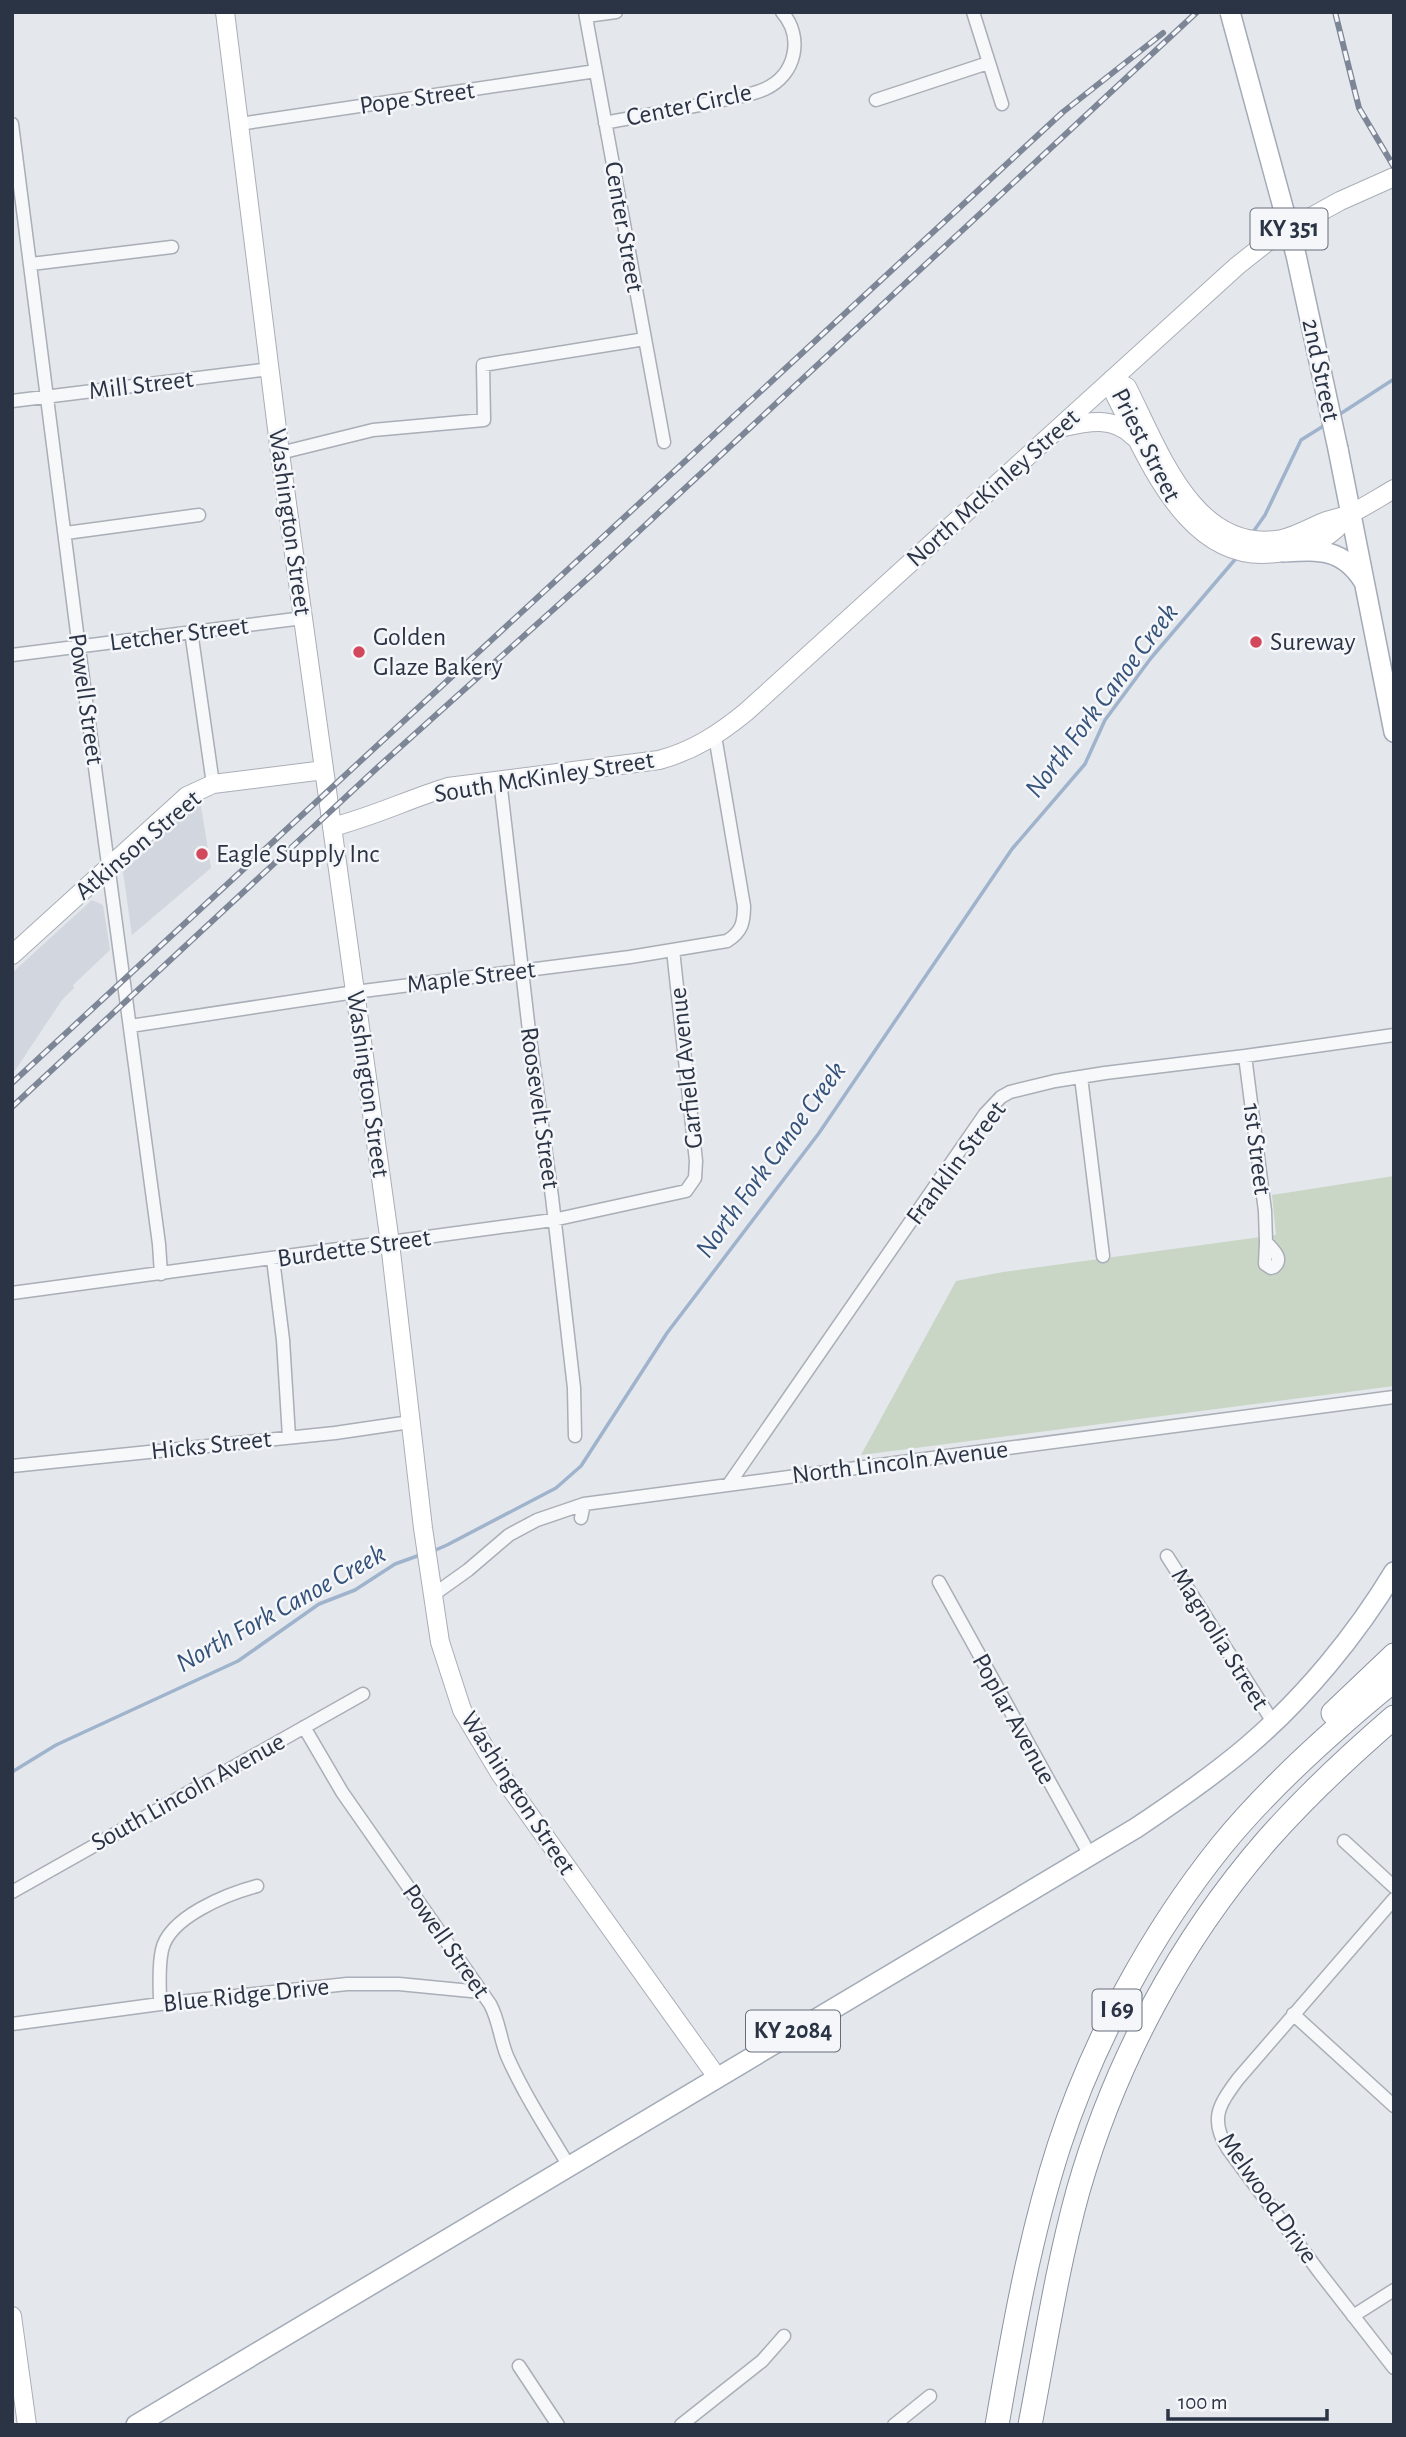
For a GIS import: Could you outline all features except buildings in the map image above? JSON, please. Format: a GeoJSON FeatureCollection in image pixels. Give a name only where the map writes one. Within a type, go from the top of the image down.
{"type":"FeatureCollection","features":[{"type":"Feature","properties":{"kind":"highway"},"geometry":{"type":"LineString","coordinates":[[1222,1846],[1305,1743],[1394,1655]]}},
{"type":"Feature","properties":{"kind":"highway","name":"I 69"},"geometry":{"type":"LineString","coordinates":[[997,2425],[1042,2203],[1070,2115],[1120,2003],[1182,1900],[1222,1846],[1273,1788],[1394,1680]]}},
{"type":"Feature","properties":{"kind":"highway","name":"I 69"},"geometry":{"type":"LineString","coordinates":[[1030,2425],[1068,2231],[1089,2157],[1119,2076],[1155,2002],[1200,1928],[1246,1866],[1315,1789],[1394,1717]]}},
{"type":"Feature","properties":{"kind":"highway"},"geometry":{"type":"LineString","coordinates":[[1315,1789],[1369,1747],[1394,1732]]}},
{"type":"Feature","properties":{"kind":"main road","name":"2nd Street"},"geometry":{"type":"LineString","coordinates":[[1230,12],[1296,255],[1367,588],[1394,732]]}},
{"type":"Feature","properties":{"kind":"main road"},"geometry":{"type":"LineString","coordinates":[[1277,548],[1331,553],[1351,565],[1367,588]]}},
{"type":"Feature","properties":{"kind":"main road","name":"KY 2084"},"geometry":{"type":"LineString","coordinates":[[136,2425],[1090,1855],[1188,1793],[1250,1744],[1304,1692],[1359,1624],[1394,1572]]}},
{"type":"Feature","properties":{"kind":"street","name":"Washington Street"},"geometry":{"type":"LineString","coordinates":[[225,12],[280,453],[390,1243],[423,1528],[440,1642],[462,1710],[517,1798],[716,2077]]}},
{"type":"Feature","properties":{"kind":"street"},"geometry":{"type":"LineString","coordinates":[[585,14],[616,12]]}},
{"type":"Feature","properties":{"kind":"street","name":"Center Circle"},"geometry":{"type":"LineString","coordinates":[[605,122],[710,103],[766,89],[783,76],[793,58],[794,37],[788,18],[782,12]]}},
{"type":"Feature","properties":{"kind":"street"},"geometry":{"type":"LineString","coordinates":[[973,12],[1002,104]]}},
{"type":"Feature","properties":{"kind":"street","name":"Center Street"},"geometry":{"type":"LineString","coordinates":[[585,14],[664,442]]}},
{"type":"Feature","properties":{"kind":"street"},"geometry":{"type":"LineString","coordinates":[[876,100],[988,63]]}},
{"type":"Feature","properties":{"kind":"street","name":"Pope Street"},"geometry":{"type":"LineString","coordinates":[[239,124],[596,71]]}},
{"type":"Feature","properties":{"kind":"street","name":"Powell Street"},"geometry":{"type":"LineString","coordinates":[[12,124],[161,1274]]}},
{"type":"Feature","properties":{"kind":"street","name":"North McKinley Street"},"geometry":{"type":"LineString","coordinates":[[715,736],[756,703],[1210,288],[1271,239],[1340,201],[1394,177]]}},
{"type":"Feature","properties":{"kind":"street"},"geometry":{"type":"LineString","coordinates":[[31,264],[172,247]]}},
{"type":"Feature","properties":{"kind":"street"},"geometry":{"type":"LineString","coordinates":[[280,453],[373,430],[484,420],[483,365],[645,339]]}},
{"type":"Feature","properties":{"kind":"street","name":"Mill Street"},"geometry":{"type":"LineString","coordinates":[[12,401],[270,369]]}},
{"type":"Feature","properties":{"kind":"street","name":"Priest Street"},"geometry":{"type":"LineString","coordinates":[[1112,379],[1115,395],[1140,444],[1182,513],[1203,534],[1255,539],[1277,548],[1318,541],[1336,532],[1350,514],[1394,489]]}},
{"type":"Feature","properties":{"kind":"street","name":"Priest Street"},"geometry":{"type":"LineString","coordinates":[[1112,379],[1127,387],[1184,495],[1220,536]]}},
{"type":"Feature","properties":{"kind":"street"},"geometry":{"type":"LineString","coordinates":[[1059,428],[1094,421],[1113,423],[1131,434],[1140,444]]}},
{"type":"Feature","properties":{"kind":"street"},"geometry":{"type":"LineString","coordinates":[[66,533],[199,515]]}},
{"type":"Feature","properties":{"kind":"street","name":"Letcher Street"},"geometry":{"type":"LineString","coordinates":[[12,655],[303,618]]}},
{"type":"Feature","properties":{"kind":"street"},"geometry":{"type":"LineString","coordinates":[[191,631],[213,784]]}},
{"type":"Feature","properties":{"kind":"street","name":"South McKinley Street"},"geometry":{"type":"LineString","coordinates":[[332,827],[373,816],[416,797],[448,787],[659,760],[689,751],[715,736]]}},
{"type":"Feature","properties":{"kind":"street","name":"Maple Street"},"geometry":{"type":"LineString","coordinates":[[130,1027],[355,992],[727,941],[740,930],[744,906],[715,736]]}},
{"type":"Feature","properties":{"kind":"street","name":"Atkinson Street"},"geometry":{"type":"LineString","coordinates":[[12,955],[187,796],[213,784],[324,770]]}},
{"type":"Feature","properties":{"kind":"street","name":"Roosevelt Street"},"geometry":{"type":"LineString","coordinates":[[500,780],[574,1388],[575,1436]]}},
{"type":"Feature","properties":{"kind":"street","name":"Garfield Avenue"},"geometry":{"type":"LineString","coordinates":[[673,950],[696,1161],[695,1178],[691,1185]]}},
{"type":"Feature","properties":{"kind":"street","name":"Franklin Street"},"geometry":{"type":"LineString","coordinates":[[729,1484],[992,1105],[1001,1097],[1020,1089],[1081,1077],[1394,1035]]}},
{"type":"Feature","properties":{"kind":"street","name":"1st Street"},"geometry":{"type":"LineString","coordinates":[[1245,1056],[1265,1211],[1266,1242]]}},
{"type":"Feature","properties":{"kind":"street"},"geometry":{"type":"LineString","coordinates":[[1081,1077],[1103,1256]]}},
{"type":"Feature","properties":{"kind":"street","name":"Burdette Street"},"geometry":{"type":"LineString","coordinates":[[12,1293],[554,1220],[678,1194],[691,1185]]}},
{"type":"Feature","properties":{"kind":"street"},"geometry":{"type":"LineString","coordinates":[[273,1259],[284,1340],[289,1437]]}},
{"type":"Feature","properties":{"kind":"street","name":"North Lincoln Avenue"},"geometry":{"type":"LineString","coordinates":[[433,1595],[509,1535],[537,1520],[584,1504],[1394,1397]]}},
{"type":"Feature","properties":{"kind":"street","name":"Hicks Street"},"geometry":{"type":"LineString","coordinates":[[12,1466],[335,1433],[410,1422]]}},
{"type":"Feature","properties":{"kind":"street"},"geometry":{"type":"LineString","coordinates":[[581,1518],[584,1504]]}},
{"type":"Feature","properties":{"kind":"street","name":"Magnolia Street"},"geometry":{"type":"LineString","coordinates":[[1167,1556],[1273,1722]]}},
{"type":"Feature","properties":{"kind":"street","name":"Poplar Avenue"},"geometry":{"type":"LineString","coordinates":[[939,1582],[1090,1855]]}},
{"type":"Feature","properties":{"kind":"street","name":"South Lincoln Avenue"},"geometry":{"type":"LineString","coordinates":[[12,1892],[363,1694]]}},
{"type":"Feature","properties":{"kind":"street","name":"Powell Street"},"geometry":{"type":"LineString","coordinates":[[304,1727],[342,1792],[495,2012],[506,2053],[516,2075],[569,2166]]}},
{"type":"Feature","properties":{"kind":"street"},"geometry":{"type":"LineString","coordinates":[[1344,1841],[1394,1887]]}},
{"type":"Feature","properties":{"kind":"street"},"geometry":{"type":"LineString","coordinates":[[160,2004],[161,1951],[172,1930],[213,1903],[257,1886]]}},
{"type":"Feature","properties":{"kind":"street","name":"Melwood Drive"},"geometry":{"type":"LineString","coordinates":[[1394,1899],[1293,2014],[1223,2100],[1217,2120],[1218,2130],[1228,2149],[1394,2368]]}},
{"type":"Feature","properties":{"kind":"street","name":"Blue Ridge Drive"},"geometry":{"type":"LineString","coordinates":[[12,2024],[160,2004],[374,1983],[481,1992]]}},
{"type":"Feature","properties":{"kind":"street"},"geometry":{"type":"LineString","coordinates":[[1293,2014],[1394,2106]]}},
{"type":"Feature","properties":{"kind":"street"},"geometry":{"type":"LineString","coordinates":[[1353,2316],[1394,2290]]}},
{"type":"Feature","properties":{"kind":"street"},"geometry":{"type":"LineString","coordinates":[[12,2316],[27,2425]]}},
{"type":"Feature","properties":{"kind":"street"},"geometry":{"type":"LineString","coordinates":[[681,2425],[762,2361],[784,2336]]}},
{"type":"Feature","properties":{"kind":"street"},"geometry":{"type":"LineString","coordinates":[[519,2366],[558,2425]]}},
{"type":"Feature","properties":{"kind":"street"},"geometry":{"type":"LineString","coordinates":[[894,2425],[930,2396]]}},
{"type":"Feature","properties":{"kind":"shaded area"},"geometry":{"type":"Polygon","coordinates":[[[200,800],[211,868],[132,935],[123,872],[200,800]]]}},
{"type":"Feature","properties":{"kind":"shaded area"},"geometry":{"type":"Polygon","coordinates":[[[92,900],[103,905],[110,950],[73,985],[74,988],[62,1000],[12,1075],[12,973],[92,900]]]}},
{"type":"Feature","properties":{"kind":"green space"},"geometry":{"type":"Polygon","coordinates":[[[1394,1176],[1394,1386],[861,1455],[956,1281],[1003,1272],[1276,1235],[1272,1195],[1394,1176]]]}},
{"type":"Feature","properties":{"kind":"waterway","name":"North Fork Canoe Creek"},"geometry":{"type":"LineString","coordinates":[[1337,416],[1394,379]]}},
{"type":"Feature","properties":{"kind":"waterway","name":"North Fork Canoe Creek"},"geometry":{"type":"LineString","coordinates":[[1253,532],[1265,515],[1301,440],[1325,425]]}},
{"type":"Feature","properties":{"kind":"waterway","name":"North Fork Canoe Creek"},"geometry":{"type":"LineString","coordinates":[[431,1552],[556,1488],[581,1466],[667,1333],[819,1133],[1012,849],[1085,764],[1105,720],[1151,658],[1238,556]]}},
{"type":"Feature","properties":{"kind":"waterway","name":"North Fork Canoe Creek"},"geometry":{"type":"LineString","coordinates":[[12,1772],[56,1745],[238,1661],[319,1604],[355,1590],[395,1564],[420,1555]]}},
{"type":"Feature","properties":{"kind":"railway"},"geometry":{"type":"LineString","coordinates":[[12,1107],[377,768],[595,572],[1197,12]]}},
{"type":"Feature","properties":{"kind":"railway"},"geometry":{"type":"LineString","coordinates":[[1335,12],[1359,108],[1394,167]]}},
{"type":"Feature","properties":{"kind":"railway"},"geometry":{"type":"LineString","coordinates":[[12,1083],[1063,112],[1163,33]]}},
{"type":"Feature","properties":{"kind":"place","name":"Sureway"},"geometry":{"type":"Point","coordinates":[1256,642]}},
{"type":"Feature","properties":{"kind":"place","name":"Golden Glaze Bakery"},"geometry":{"type":"Point","coordinates":[359,652]}},
{"type":"Feature","properties":{"kind":"place","name":"Eagle Supply Inc"},"geometry":{"type":"Point","coordinates":[202,854]}}]}
